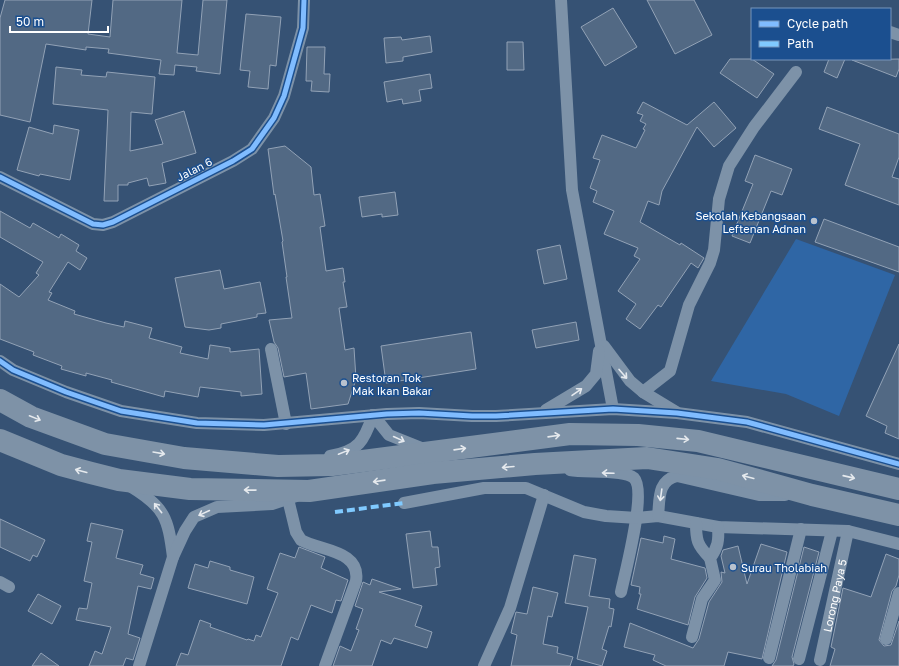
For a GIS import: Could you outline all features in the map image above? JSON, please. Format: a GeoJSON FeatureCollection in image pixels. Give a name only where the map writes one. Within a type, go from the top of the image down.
{"type":"FeatureCollection","features":[{"type":"Feature","properties":{"kind":"highway"},"geometry":{"type":"LineString","coordinates":[[0,400],[31,417],[105,444],[184,458],[278,466],[332,465],[570,434],[603,433],[698,441],[899,489]]}},
{"type":"Feature","properties":{"kind":"highway"},"geometry":{"type":"LineString","coordinates":[[0,440],[61,465],[119,480],[190,489],[309,491],[433,473],[536,464],[647,458],[718,469],[812,495],[899,515]]}},
{"type":"Feature","properties":{"kind":"street","name":"Jalan 6"},"geometry":{"type":"LineString","coordinates":[[0,177],[93,224],[103,225],[132,213],[232,161],[252,149],[274,118],[284,96],[303,28],[304,0]]}},
{"type":"Feature","properties":{"kind":"street"},"geometry":{"type":"LineString","coordinates":[[561,0],[572,190],[613,409]]}},
{"type":"Feature","properties":{"kind":"street"},"geometry":{"type":"LineString","coordinates":[[643,392],[670,371],[688,305],[710,263],[714,250],[719,199],[728,166],[754,127],[796,72]]}},
{"type":"Feature","properties":{"kind":"street"},"geometry":{"type":"LineString","coordinates":[[601,342],[618,368],[643,392],[677,413]]}},
{"type":"Feature","properties":{"kind":"street"},"geometry":{"type":"LineString","coordinates":[[544,412],[574,395],[586,386],[596,374],[601,342]]}},
{"type":"Feature","properties":{"kind":"street"},"geometry":{"type":"LineString","coordinates":[[271,349],[286,424]]}},
{"type":"Feature","properties":{"kind":"street"},"geometry":{"type":"LineString","coordinates":[[0,361],[13,370],[66,392],[121,411],[197,423],[230,426],[286,424],[373,415],[419,413],[478,416],[613,409],[677,413],[747,422],[899,464]]}},
{"type":"Feature","properties":{"kind":"street"},"geometry":{"type":"LineString","coordinates":[[278,466],[342,454],[358,446],[365,438],[373,415]]}},
{"type":"Feature","properties":{"kind":"street"},"geometry":{"type":"LineString","coordinates":[[373,415],[389,435],[432,453]]}},
{"type":"Feature","properties":{"kind":"street"},"geometry":{"type":"LineString","coordinates":[[536,464],[581,472],[621,473],[634,478],[638,486],[637,518],[621,592]]}},
{"type":"Feature","properties":{"kind":"street"},"geometry":{"type":"LineString","coordinates":[[658,516],[662,484],[669,478],[677,476],[759,495],[812,495]]}},
{"type":"Feature","properties":{"kind":"street"},"geometry":{"type":"LineString","coordinates":[[119,480],[148,498],[161,511],[168,530],[173,557]]}},
{"type":"Feature","properties":{"kind":"street"},"geometry":{"type":"LineString","coordinates":[[404,503],[484,488],[526,488],[584,512],[637,518],[658,516],[718,527],[848,531],[899,544]]}},
{"type":"Feature","properties":{"kind":"street"},"geometry":{"type":"LineString","coordinates":[[139,666],[173,557],[185,530],[194,518],[217,507],[258,505],[288,499],[309,491]]}},
{"type":"Feature","properties":{"kind":"street"},"geometry":{"type":"LineString","coordinates":[[484,666],[510,608],[544,495]]}},
{"type":"Feature","properties":{"kind":"street"},"geometry":{"type":"LineString","coordinates":[[288,499],[296,532],[301,540],[343,555],[351,560],[356,567],[356,581],[325,666]]}},
{"type":"Feature","properties":{"kind":"street"},"geometry":{"type":"LineString","coordinates":[[692,637],[702,599],[715,580],[710,558],[701,549],[696,539],[696,523]]}},
{"type":"Feature","properties":{"kind":"street"},"geometry":{"type":"LineString","coordinates":[[710,558],[716,550],[719,539],[718,527]]}},
{"type":"Feature","properties":{"kind":"street"},"geometry":{"type":"LineString","coordinates":[[769,658],[801,529]]}},
{"type":"Feature","properties":{"kind":"street"},"geometry":{"type":"LineString","coordinates":[[800,659],[832,531]]}},
{"type":"Feature","properties":{"kind":"street","name":"Lorong Paya 5"},"geometry":{"type":"LineString","coordinates":[[820,660],[848,531]]}},
{"type":"Feature","properties":{"kind":"street"},"geometry":{"type":"LineString","coordinates":[[886,639],[899,593]]}},
{"type":"Feature","properties":{"kind":"shaded area"},"geometry":{"type":"Polygon","coordinates":[[[796,239],[895,275],[839,416],[786,394],[711,381],[796,239]]]}},
{"type":"Feature","properties":{"kind":"building"},"geometry":{"type":"Polygon","coordinates":[[[5,0],[92,0],[88,34],[110,37],[113,0],[182,0],[177,53],[198,55],[203,0],[227,0],[220,74],[196,71],[197,67],[175,65],[174,75],[159,74],[161,60],[108,53],[109,49],[86,47],[86,50],[46,44],[30,122],[0,115],[0,18],[5,0]]]}},
{"type":"Feature","properties":{"kind":"building"},"geometry":{"type":"Polygon","coordinates":[[[647,0],[694,0],[712,35],[675,54],[647,0]]]}},
{"type":"Feature","properties":{"kind":"building"},"geometry":{"type":"Polygon","coordinates":[[[613,8],[637,47],[605,66],[581,27],[613,8]]]}},
{"type":"Feature","properties":{"kind":"building"},"geometry":{"type":"Polygon","coordinates":[[[246,14],[281,17],[276,66],[270,65],[268,89],[248,87],[250,71],[240,70],[246,14]]]}},
{"type":"Feature","properties":{"kind":"building"},"geometry":{"type":"Polygon","coordinates":[[[430,36],[432,52],[403,57],[403,61],[386,63],[384,38],[401,37],[402,40],[430,36]]]}},
{"type":"Feature","properties":{"kind":"building"},"geometry":{"type":"Polygon","coordinates":[[[507,42],[523,42],[524,70],[507,70],[507,42]]]}},
{"type":"Feature","properties":{"kind":"building"},"geometry":{"type":"Polygon","coordinates":[[[307,47],[325,47],[324,74],[330,74],[329,92],[311,91],[312,81],[306,81],[307,47]]]}},
{"type":"Feature","properties":{"kind":"building"},"geometry":{"type":"Polygon","coordinates":[[[730,59],[751,59],[774,74],[757,98],[720,73],[730,59]]]}},
{"type":"Feature","properties":{"kind":"building"},"geometry":{"type":"Polygon","coordinates":[[[899,59],[899,69],[896,77],[852,60],[891,60],[899,59]]]}},
{"type":"Feature","properties":{"kind":"building"},"geometry":{"type":"Polygon","coordinates":[[[829,60],[845,60],[837,78],[824,72],[829,60]]]}},
{"type":"Feature","properties":{"kind":"building"},"geometry":{"type":"Polygon","coordinates":[[[56,67],[82,70],[81,75],[106,77],[107,72],[155,77],[152,114],[131,112],[130,151],[163,144],[155,120],[184,111],[196,153],[162,163],[166,183],[149,186],[147,178],[128,183],[128,185],[118,185],[118,201],[104,201],[108,110],[53,104],[56,67]]]}},
{"type":"Feature","properties":{"kind":"building"},"geometry":{"type":"Polygon","coordinates":[[[430,74],[432,88],[419,90],[421,101],[403,104],[402,99],[387,102],[384,82],[430,74]]]}},
{"type":"Feature","properties":{"kind":"building"},"geometry":{"type":"Polygon","coordinates":[[[643,102],[687,125],[714,102],[736,128],[714,147],[697,127],[662,191],[659,205],[648,201],[640,222],[680,245],[681,243],[704,258],[698,268],[691,263],[661,307],[658,305],[640,329],[626,319],[636,304],[618,291],[640,259],[634,256],[638,248],[604,234],[614,211],[593,202],[597,191],[590,188],[600,160],[593,158],[602,135],[636,148],[645,130],[643,129],[646,124],[640,121],[643,115],[637,113],[643,102]]]}},
{"type":"Feature","properties":{"kind":"building"},"geometry":{"type":"Polygon","coordinates":[[[827,107],[899,134],[899,157],[892,177],[899,179],[899,205],[845,185],[860,144],[819,129],[827,107]]]}},
{"type":"Feature","properties":{"kind":"building"},"geometry":{"type":"Polygon","coordinates":[[[54,125],[79,130],[70,180],[40,174],[39,176],[17,170],[29,127],[53,134],[54,125]]]}},
{"type":"Feature","properties":{"kind":"building"},"geometry":{"type":"Polygon","coordinates":[[[285,146],[311,167],[314,195],[320,194],[325,226],[320,227],[326,271],[343,268],[345,282],[343,282],[347,307],[339,308],[345,350],[354,348],[356,379],[348,404],[311,409],[306,373],[284,377],[278,348],[274,342],[269,320],[292,318],[283,241],[275,194],[274,195],[268,149],[285,146]]]}},
{"type":"Feature","properties":{"kind":"building"},"geometry":{"type":"Polygon","coordinates":[[[755,155],[792,169],[782,195],[771,191],[750,243],[732,236],[753,184],[745,181],[755,155]]]}},
{"type":"Feature","properties":{"kind":"building"},"geometry":{"type":"Polygon","coordinates":[[[395,192],[398,215],[382,217],[382,214],[362,217],[359,197],[395,192]]]}},
{"type":"Feature","properties":{"kind":"building"},"geometry":{"type":"Polygon","coordinates":[[[0,211],[30,228],[33,223],[59,238],[61,234],[79,245],[76,251],[87,258],[80,270],[68,262],[49,292],[52,293],[48,300],[75,311],[74,314],[106,323],[124,327],[125,321],[152,328],[149,338],[182,347],[180,353],[208,359],[210,345],[230,348],[230,352],[259,349],[262,394],[241,396],[241,392],[200,387],[198,397],[165,391],[164,397],[111,382],[112,380],[86,373],[86,376],[61,369],[62,366],[33,355],[34,352],[0,339],[0,284],[19,297],[39,275],[36,273],[43,262],[0,237],[0,211]]]}},
{"type":"Feature","properties":{"kind":"building"},"geometry":{"type":"Polygon","coordinates":[[[824,219],[899,247],[899,272],[815,242],[824,219]]]}},
{"type":"Feature","properties":{"kind":"building"},"geometry":{"type":"Polygon","coordinates":[[[560,245],[567,279],[544,284],[537,250],[560,245]]]}},
{"type":"Feature","properties":{"kind":"building"},"geometry":{"type":"Polygon","coordinates":[[[220,270],[224,289],[260,282],[266,313],[257,314],[257,317],[221,324],[221,328],[209,330],[185,327],[175,278],[220,270]]]}},
{"type":"Feature","properties":{"kind":"building"},"geometry":{"type":"Polygon","coordinates":[[[576,322],[579,340],[536,348],[532,330],[576,322]]]}},
{"type":"Feature","properties":{"kind":"building"},"geometry":{"type":"Polygon","coordinates":[[[471,332],[476,369],[386,383],[381,346],[471,332]]]}},
{"type":"Feature","properties":{"kind":"building"},"geometry":{"type":"Polygon","coordinates":[[[899,344],[899,439],[885,433],[887,426],[866,416],[899,344]]]}},
{"type":"Feature","properties":{"kind":"building"},"geometry":{"type":"Polygon","coordinates":[[[0,519],[45,540],[37,557],[33,555],[30,561],[0,547],[0,519]]]}},
{"type":"Feature","properties":{"kind":"building"},"geometry":{"type":"Polygon","coordinates":[[[91,523],[123,530],[116,558],[143,565],[140,574],[154,578],[151,589],[138,586],[128,634],[140,638],[133,660],[126,658],[123,666],[89,666],[95,651],[102,654],[111,627],[76,620],[79,608],[87,609],[92,583],[84,581],[92,542],[87,541],[91,523]]]}},
{"type":"Feature","properties":{"kind":"building"},"geometry":{"type":"Polygon","coordinates":[[[430,531],[432,547],[438,547],[440,567],[435,568],[437,585],[413,588],[406,534],[430,531]]]}},
{"type":"Feature","properties":{"kind":"building"},"geometry":{"type":"Polygon","coordinates":[[[664,536],[675,539],[671,559],[705,568],[707,578],[695,597],[688,625],[637,609],[641,594],[639,594],[640,587],[631,585],[641,538],[663,543],[664,536]]]}},
{"type":"Feature","properties":{"kind":"building"},"geometry":{"type":"Polygon","coordinates":[[[761,544],[787,552],[762,659],[728,652],[724,666],[666,666],[653,660],[655,655],[624,647],[630,623],[693,648],[699,639],[709,602],[722,582],[721,572],[725,573],[721,556],[723,550],[738,546],[747,584],[761,544]]]}},
{"type":"Feature","properties":{"kind":"building"},"geometry":{"type":"Polygon","coordinates":[[[299,547],[325,557],[321,568],[348,580],[341,601],[336,600],[332,613],[311,605],[298,640],[291,637],[281,666],[176,666],[181,653],[188,655],[200,620],[211,624],[210,627],[247,640],[254,641],[256,635],[261,637],[278,593],[267,589],[280,553],[295,558],[299,547]]]}},
{"type":"Feature","properties":{"kind":"building"},"geometry":{"type":"Polygon","coordinates":[[[804,547],[819,552],[792,657],[794,664],[793,666],[772,666],[776,660],[804,547]]]}},
{"type":"Feature","properties":{"kind":"building"},"geometry":{"type":"Polygon","coordinates":[[[886,554],[899,559],[899,575],[896,586],[892,591],[879,640],[884,646],[891,645],[899,621],[899,666],[830,666],[835,649],[831,647],[843,588],[871,597],[886,554]]]}},
{"type":"Feature","properties":{"kind":"building"},"geometry":{"type":"Polygon","coordinates":[[[574,555],[596,559],[589,596],[610,599],[609,608],[614,609],[611,627],[609,626],[602,649],[607,651],[602,666],[577,659],[588,607],[565,603],[574,555]]]}},
{"type":"Feature","properties":{"kind":"building"},"geometry":{"type":"Polygon","coordinates":[[[210,561],[230,567],[230,570],[254,577],[247,604],[188,588],[195,564],[208,568],[210,561]]]}},
{"type":"Feature","properties":{"kind":"building"},"geometry":{"type":"Polygon","coordinates":[[[372,579],[401,589],[379,592],[422,606],[415,626],[432,632],[427,648],[394,638],[391,644],[381,640],[372,666],[333,666],[340,646],[351,651],[359,630],[356,629],[363,609],[355,606],[363,582],[370,585],[372,579]]]}},
{"type":"Feature","properties":{"kind":"building"},"geometry":{"type":"Polygon","coordinates":[[[533,587],[558,593],[552,617],[548,616],[543,644],[558,647],[557,653],[573,657],[570,666],[511,666],[517,635],[511,633],[516,612],[527,614],[533,587]]]}},
{"type":"Feature","properties":{"kind":"building"},"geometry":{"type":"Polygon","coordinates":[[[38,594],[61,606],[52,624],[28,611],[38,594]]]}},
{"type":"Feature","properties":{"kind":"building"},"geometry":{"type":"Polygon","coordinates":[[[41,653],[59,666],[32,666],[41,653]]]}},
{"type":"Feature","properties":{"kind":"marked path"},"geometry":{"type":"LineString","coordinates":[[335,512],[404,503]]}},
{"type":"Feature","properties":{"kind":"cycle path"},"geometry":{"type":"LineString","coordinates":[[0,177],[93,224],[103,225],[113,222],[233,161],[252,149],[274,118],[284,96],[303,28],[304,0]]}},
{"type":"Feature","properties":{"kind":"cycle path"},"geometry":{"type":"LineString","coordinates":[[0,361],[13,370],[66,392],[121,411],[197,423],[264,425],[387,414],[419,413],[496,416],[613,409],[677,413],[747,422],[899,464]]}},
{"type":"Feature","properties":{"kind":"place","name":"Sekolah Kebangsaan Leftenan Adnan"},"geometry":{"type":"Point","coordinates":[814,221]}},
{"type":"Feature","properties":{"kind":"place","name":"Restoran Tok Mak Ikan Bakar"},"geometry":{"type":"Point","coordinates":[344,383]}},
{"type":"Feature","properties":{"kind":"place","name":"Surau Tholabiah"},"geometry":{"type":"Point","coordinates":[733,567]}}]}
